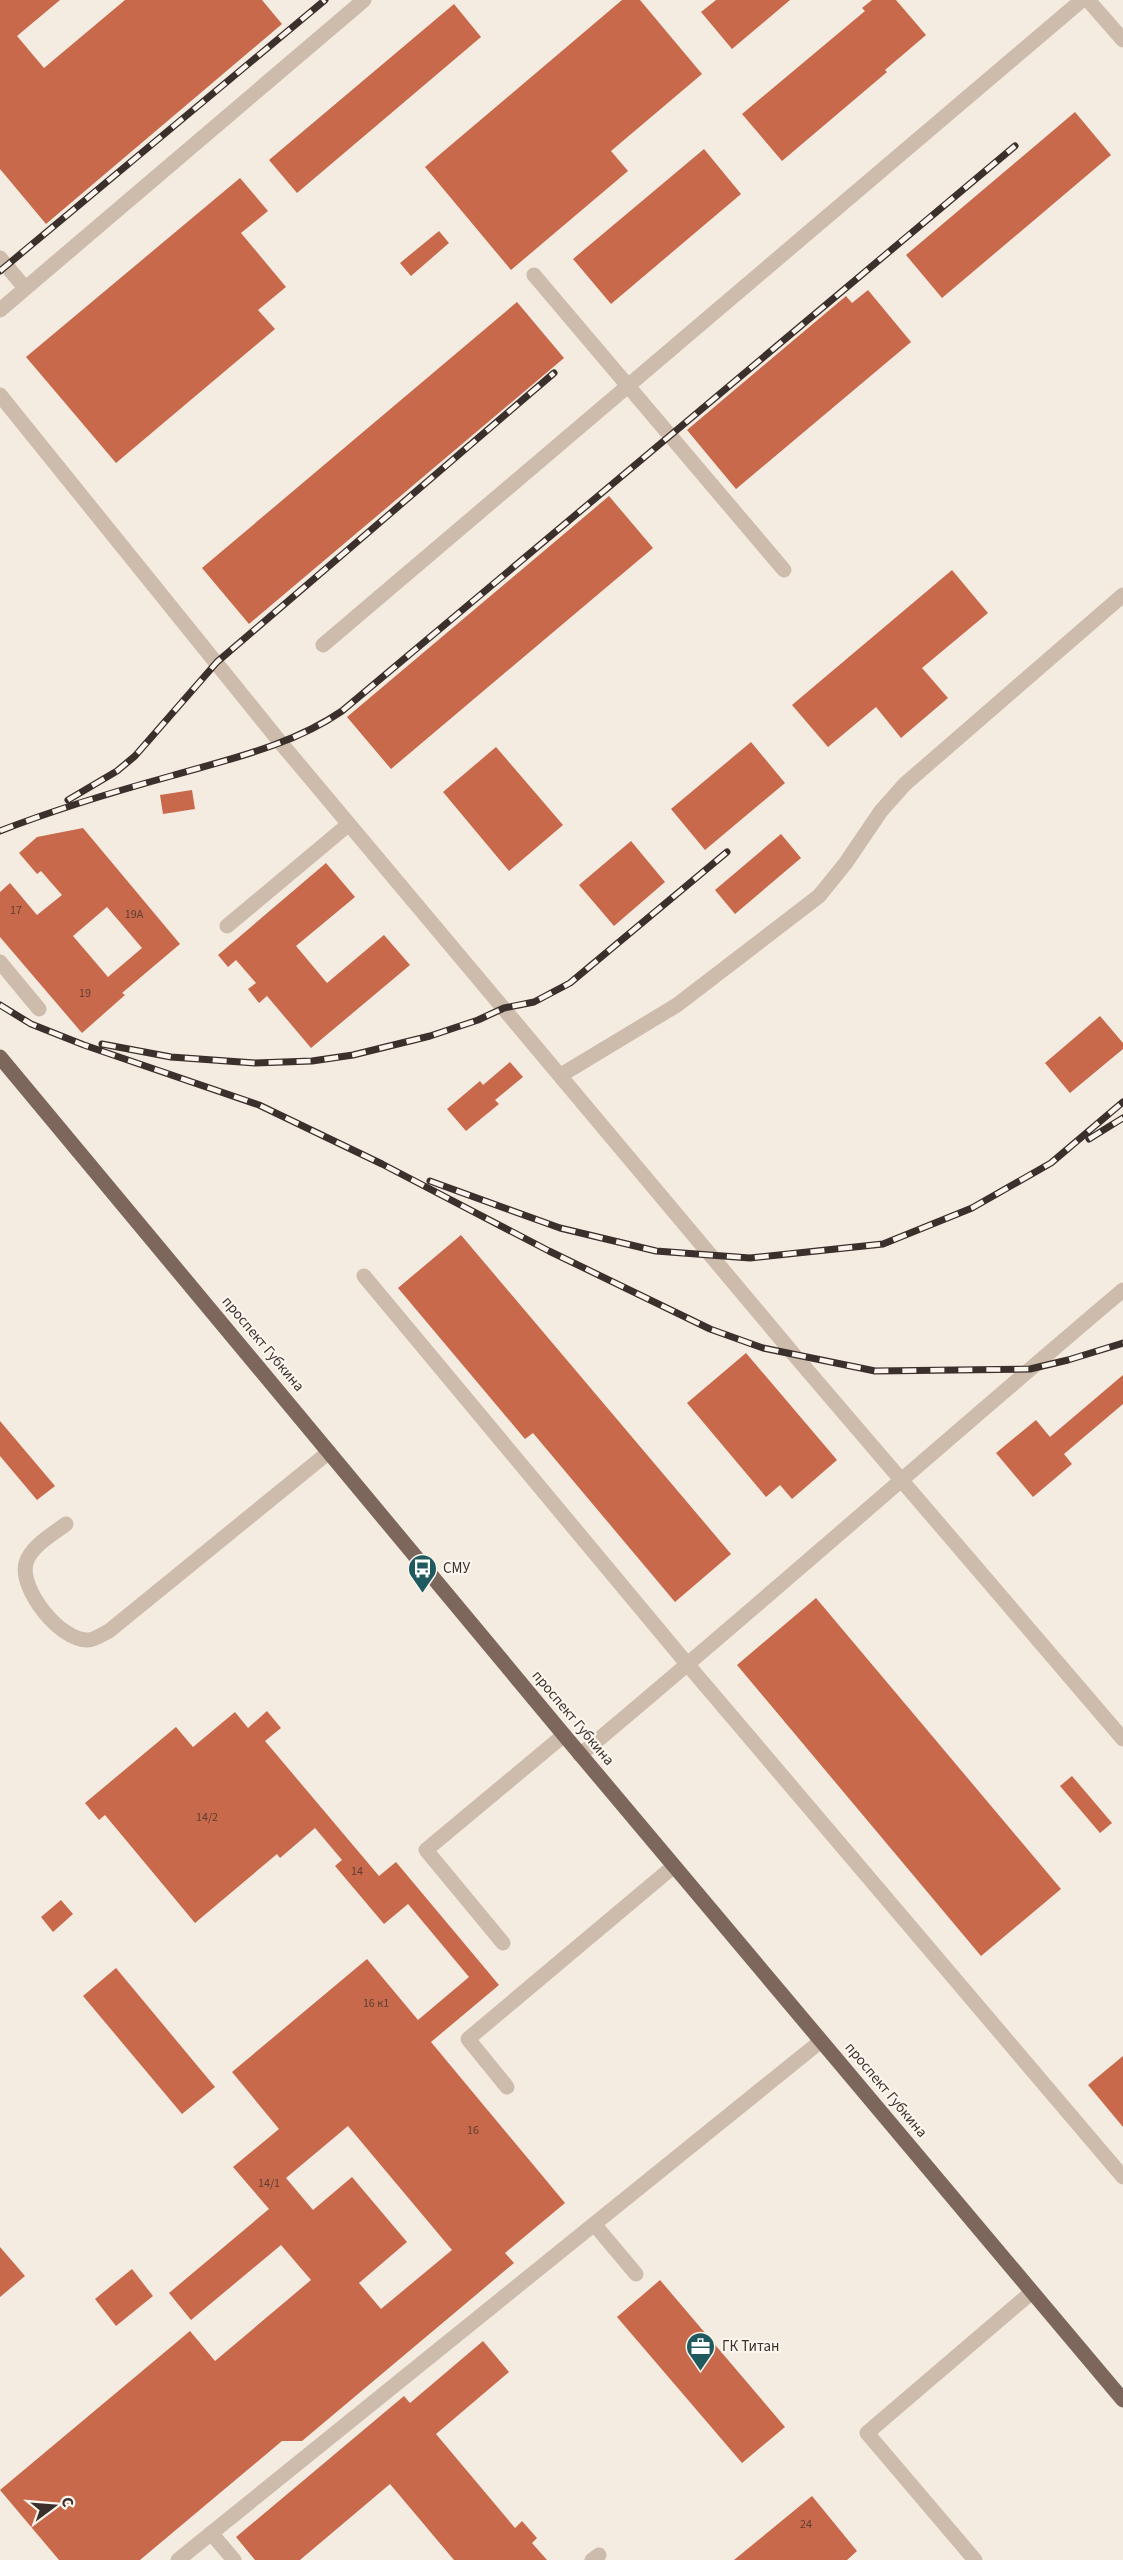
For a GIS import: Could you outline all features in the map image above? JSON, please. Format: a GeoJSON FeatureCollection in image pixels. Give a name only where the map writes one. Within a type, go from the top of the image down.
{"type":"FeatureCollection","features":[{"type":"Feature","properties":{"kind":"main road","name":"проспект Губкина"},"geometry":{"type":"LineString","coordinates":[[0,1057],[580,1755],[1123,2400]]}},
{"type":"Feature","properties":{"kind":"street"},"geometry":{"type":"LineString","coordinates":[[0,310],[364,0]]}},
{"type":"Feature","properties":{"kind":"street"},"geometry":{"type":"LineString","coordinates":[[323,645],[1082,0]]}},
{"type":"Feature","properties":{"kind":"street"},"geometry":{"type":"LineString","coordinates":[[1088,0],[1123,40]]}},
{"type":"Feature","properties":{"kind":"street"},"geometry":{"type":"LineString","coordinates":[[0,258],[26,288]]}},
{"type":"Feature","properties":{"kind":"street"},"geometry":{"type":"LineString","coordinates":[[534,274],[784,570]]}},
{"type":"Feature","properties":{"kind":"street"},"geometry":{"type":"LineString","coordinates":[[0,395],[349,824],[796,1357],[902,1478],[1123,1739]]}},
{"type":"Feature","properties":{"kind":"street"},"geometry":{"type":"LineString","coordinates":[[561,1075],[677,1005],[819,896],[845,864],[881,811],[905,783],[1123,595]]}},
{"type":"Feature","properties":{"kind":"street"},"geometry":{"type":"LineString","coordinates":[[227,927],[349,824]]}},
{"type":"Feature","properties":{"kind":"street"},"geometry":{"type":"LineString","coordinates":[[0,962],[39,1009]]}},
{"type":"Feature","properties":{"kind":"street"},"geometry":{"type":"LineString","coordinates":[[364,1276],[688,1665],[1123,2177]]}},
{"type":"Feature","properties":{"kind":"street"},"geometry":{"type":"LineString","coordinates":[[580,1755],[688,1665],[902,1478],[1123,1290]]}},
{"type":"Feature","properties":{"kind":"street"},"geometry":{"type":"LineString","coordinates":[[66,1524],[36,1547],[26,1562],[25,1580],[49,1619],[68,1636],[89,1640],[109,1631],[329,1452]]}},
{"type":"Feature","properties":{"kind":"street"},"geometry":{"type":"LineString","coordinates":[[263,1489],[281,1491]]}},
{"type":"Feature","properties":{"kind":"street"},"geometry":{"type":"LineString","coordinates":[[503,1943],[426,1850],[564,1735]]}},
{"type":"Feature","properties":{"kind":"street"},"geometry":{"type":"LineString","coordinates":[[507,2087],[468,2040],[674,1866]]}},
{"type":"Feature","properties":{"kind":"street"},"geometry":{"type":"LineString","coordinates":[[178,2560],[821,2041]]}},
{"type":"Feature","properties":{"kind":"street"},"geometry":{"type":"LineString","coordinates":[[594,2224],[636,2274]]}},
{"type":"Feature","properties":{"kind":"street"},"geometry":{"type":"LineString","coordinates":[[975,2560],[867,2433],[1032,2292]]}},
{"type":"Feature","properties":{"kind":"street"},"geometry":{"type":"LineString","coordinates":[[211,2533],[234,2560]]}},
{"type":"Feature","properties":{"kind":"building"},"geometry":{"type":"Polygon","coordinates":[[[0,0],[60,0],[17,36],[44,68],[125,0],[262,0],[282,24],[46,224],[0,169],[0,0]]]}},
{"type":"Feature","properties":{"kind":"building"},"geometry":{"type":"Polygon","coordinates":[[[622,0],[640,0],[702,74],[611,151],[628,171],[511,270],[425,167],[622,0]]]}},
{"type":"Feature","properties":{"kind":"building"},"geometry":{"type":"Polygon","coordinates":[[[716,0],[790,0],[732,49],[701,12],[716,0]]]}},
{"type":"Feature","properties":{"kind":"building"},"geometry":{"type":"Polygon","coordinates":[[[872,0],[896,0],[926,35],[885,70],[887,72],[782,161],[742,114],[865,11],[862,8],[872,0]]]}},
{"type":"Feature","properties":{"kind":"building"},"geometry":{"type":"Polygon","coordinates":[[[454,4],[481,37],[297,193],[269,160],[454,4]]]}},
{"type":"Feature","properties":{"kind":"building"},"geometry":{"type":"Polygon","coordinates":[[[1075,112],[1111,155],[942,298],[906,255],[1075,112]]]}},
{"type":"Feature","properties":{"kind":"building"},"geometry":{"type":"Polygon","coordinates":[[[704,149],[741,194],[611,304],[573,259],[704,149]]]}},
{"type":"Feature","properties":{"kind":"building"},"geometry":{"type":"Polygon","coordinates":[[[240,178],[268,211],[241,233],[286,287],[258,310],[275,329],[116,463],[26,357],[240,178]]]}},
{"type":"Feature","properties":{"kind":"building"},"geometry":{"type":"Polygon","coordinates":[[[439,231],[449,243],[411,276],[400,263],[439,231]]]}},
{"type":"Feature","properties":{"kind":"building"},"geometry":{"type":"Polygon","coordinates":[[[868,290],[911,342],[736,489],[687,430],[846,296],[852,303],[868,290]]]}},
{"type":"Feature","properties":{"kind":"building"},"geometry":{"type":"Polygon","coordinates":[[[517,302],[564,358],[249,624],[202,568],[517,302]]]}},
{"type":"Feature","properties":{"kind":"building"},"geometry":{"type":"Polygon","coordinates":[[[609,496],[653,548],[391,769],[347,717],[609,496]]]}},
{"type":"Feature","properties":{"kind":"building"},"geometry":{"type":"Polygon","coordinates":[[[952,570],[988,613],[922,668],[948,698],[901,738],[876,707],[828,747],[792,705],[952,570]]]}},
{"type":"Feature","properties":{"kind":"building"},"geometry":{"type":"Polygon","coordinates":[[[751,742],[785,783],[705,850],[671,809],[751,742]]]}},
{"type":"Feature","properties":{"kind":"building"},"geometry":{"type":"Polygon","coordinates":[[[496,747],[563,825],[509,871],[443,792],[496,747]]]}},
{"type":"Feature","properties":{"kind":"building"},"geometry":{"type":"Polygon","coordinates":[[[192,790],[195,809],[163,814],[160,795],[192,790]]]}},
{"type":"Feature","properties":{"kind":"building"},"geometry":{"type":"Polygon","coordinates":[[[83,828],[180,944],[122,993],[125,995],[82,1033],[0,937],[0,892],[10,883],[37,915],[62,895],[41,871],[37,874],[19,853],[37,837],[83,828]],[[107,907],[73,936],[108,977],[142,948],[107,907]]]}},
{"type":"Feature","properties":{"kind":"building"},"geometry":{"type":"Polygon","coordinates":[[[781,834],[801,858],[735,914],[715,890],[781,834]]]}},
{"type":"Feature","properties":{"kind":"building"},"geometry":{"type":"Polygon","coordinates":[[[631,841],[665,882],[614,926],[579,885],[631,841]]]}},
{"type":"Feature","properties":{"kind":"building"},"geometry":{"type":"Polygon","coordinates":[[[326,863],[355,897],[296,946],[327,983],[384,935],[410,965],[311,1048],[267,996],[259,1003],[248,989],[256,983],[236,960],[228,967],[218,955],[326,863]]]}},
{"type":"Feature","properties":{"kind":"building"},"geometry":{"type":"Polygon","coordinates":[[[1100,1016],[1123,1043],[1123,1049],[1070,1093],[1045,1063],[1100,1016]]]}},
{"type":"Feature","properties":{"kind":"building"},"geometry":{"type":"Polygon","coordinates":[[[510,1062],[523,1077],[495,1100],[499,1104],[466,1131],[447,1109],[480,1081],[483,1085],[510,1062]]]}},
{"type":"Feature","properties":{"kind":"building"},"geometry":{"type":"Polygon","coordinates":[[[461,1235],[731,1554],[675,1602],[533,1433],[525,1439],[398,1288],[461,1235]]]}},
{"type":"Feature","properties":{"kind":"building"},"geometry":{"type":"Polygon","coordinates":[[[746,1353],[837,1460],[792,1499],[780,1485],[766,1497],[687,1403],[746,1353]]]}},
{"type":"Feature","properties":{"kind":"building"},"geometry":{"type":"Polygon","coordinates":[[[1123,1375],[1123,1404],[1064,1454],[1072,1464],[1033,1497],[996,1453],[1036,1420],[1050,1437],[1123,1375]]]}},
{"type":"Feature","properties":{"kind":"building"},"geometry":{"type":"Polygon","coordinates":[[[0,1421],[55,1486],[37,1500],[0,1456],[0,1421]]]}},
{"type":"Feature","properties":{"kind":"building"},"geometry":{"type":"Polygon","coordinates":[[[816,1598],[1061,1889],[981,1956],[737,1665],[816,1598]]]}},
{"type":"Feature","properties":{"kind":"building"},"geometry":{"type":"Polygon","coordinates":[[[267,1711],[281,1728],[265,1741],[379,1876],[396,1862],[499,1985],[431,2042],[565,2203],[505,2253],[514,2263],[302,2441],[282,2441],[140,2560],[59,2560],[0,2490],[190,2331],[215,2361],[311,2280],[281,2245],[191,2320],[169,2293],[269,2209],[233,2167],[279,2129],[232,2072],[367,1959],[418,2020],[469,1977],[408,1904],[384,1924],[335,1866],[342,1860],[315,1828],[280,1858],[277,1854],[195,1923],[105,1815],[99,1820],[85,1803],[176,1727],[193,1747],[235,1712],[248,1728],[267,1711]],[[348,2126],[286,2178],[313,2210],[352,2177],[407,2242],[359,2283],[381,2309],[452,2250],[348,2126]]]}},
{"type":"Feature","properties":{"kind":"building"},"geometry":{"type":"Polygon","coordinates":[[[1072,1776],[1112,1823],[1100,1833],[1060,1786],[1072,1776]]]}},
{"type":"Feature","properties":{"kind":"building"},"geometry":{"type":"Polygon","coordinates":[[[61,1900],[73,1914],[53,1932],[41,1917],[61,1900]]]}},
{"type":"Feature","properties":{"kind":"building"},"geometry":{"type":"Polygon","coordinates":[[[116,1968],[215,2087],[182,2114],[83,1996],[116,1968]]]}},
{"type":"Feature","properties":{"kind":"building"},"geometry":{"type":"Polygon","coordinates":[[[1123,2056],[1123,2127],[1088,2085],[1123,2056]]]}},
{"type":"Feature","properties":{"kind":"building"},"geometry":{"type":"Polygon","coordinates":[[[0,2247],[25,2276],[0,2297],[0,2247]]]}},
{"type":"Feature","properties":{"kind":"building"},"geometry":{"type":"Polygon","coordinates":[[[132,2269],[153,2296],[116,2326],[95,2299],[132,2269]]]}},
{"type":"Feature","properties":{"kind":"building"},"geometry":{"type":"Polygon","coordinates":[[[660,2280],[785,2427],[742,2463],[617,2317],[660,2280]]]}},
{"type":"Feature","properties":{"kind":"building"},"geometry":{"type":"Polygon","coordinates":[[[483,2341],[509,2372],[436,2434],[515,2528],[522,2521],[537,2538],[532,2543],[547,2560],[454,2560],[390,2484],[300,2560],[255,2560],[236,2537],[404,2396],[410,2403],[483,2341]]]}},
{"type":"Feature","properties":{"kind":"building"},"geometry":{"type":"Polygon","coordinates":[[[812,2496],[857,2551],[847,2560],[734,2560],[812,2496]]]}},
{"type":"Feature","properties":{"kind":"railway"},"geometry":{"type":"LineString","coordinates":[[0,271],[325,0]]}},
{"type":"Feature","properties":{"kind":"railway"},"geometry":{"type":"LineString","coordinates":[[0,831],[85,801],[259,750],[302,734],[342,711],[1015,146]]}},
{"type":"Feature","properties":{"kind":"railway"},"geometry":{"type":"LineString","coordinates":[[68,800],[117,771],[135,756],[217,662],[554,373]]}},
{"type":"Feature","properties":{"kind":"railway"},"geometry":{"type":"LineString","coordinates":[[102,1044],[171,1057],[255,1063],[312,1061],[353,1055],[430,1036],[478,1020],[504,1008],[534,1002],[570,983],[727,852]]}},
{"type":"Feature","properties":{"kind":"railway"},"geometry":{"type":"LineString","coordinates":[[0,1005],[31,1024],[84,1045],[259,1105],[382,1164],[549,1251],[710,1329],[763,1348],[875,1371],[1030,1369],[1123,1343]]}},
{"type":"Feature","properties":{"kind":"railway"},"geometry":{"type":"LineString","coordinates":[[430,1181],[560,1228],[656,1251],[750,1258],[883,1244],[972,1208],[1051,1163],[1123,1102]]}},
{"type":"Feature","properties":{"kind":"railway"},"geometry":{"type":"LineString","coordinates":[[1089,1139],[1123,1118]]}},
{"type":"Feature","properties":{"kind":"place","name":"СМУ"},"geometry":{"type":"Point","coordinates":[422,1594]}},
{"type":"Feature","properties":{"kind":"place","name":"ГК Титан"},"geometry":{"type":"Point","coordinates":[701,2372]}}]}
